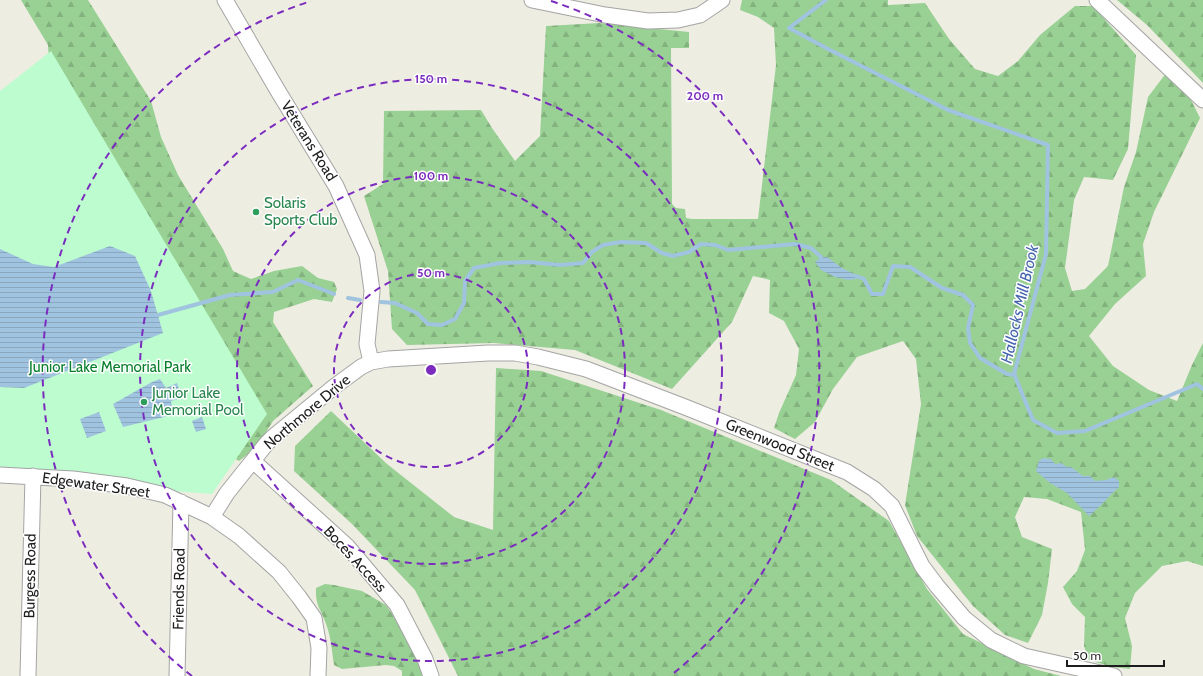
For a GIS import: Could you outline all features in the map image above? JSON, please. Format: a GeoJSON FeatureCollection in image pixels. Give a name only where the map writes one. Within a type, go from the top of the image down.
{"type":"FeatureCollection","features":[{"type":"Feature","properties":{"kind":"street","name":"Veterans Road"},"geometry":{"type":"LineString","coordinates":[[225,0],[278,92],[336,186],[367,255],[372,291],[367,344],[371,362]]}},
{"type":"Feature","properties":{"kind":"street"},"geometry":{"type":"LineString","coordinates":[[532,0],[604,15],[648,21],[678,20],[700,15],[722,0]]}},
{"type":"Feature","properties":{"kind":"street"},"geometry":{"type":"LineString","coordinates":[[1097,0],[1203,100]]}},
{"type":"Feature","properties":{"kind":"street","name":"Greenwood Street"},"geometry":{"type":"LineString","coordinates":[[371,362],[388,359],[488,353],[515,353],[538,357],[586,369],[847,472],[874,490],[892,506],[922,566],[964,618],[991,640],[1024,656],[1114,676]]}},
{"type":"Feature","properties":{"kind":"street","name":"Northmore Drive"},"geometry":{"type":"LineString","coordinates":[[212,517],[227,493],[267,443],[335,386],[361,367],[371,362]]}},
{"type":"Feature","properties":{"kind":"street","name":"Boces Access"},"geometry":{"type":"LineString","coordinates":[[253,461],[347,546],[397,605],[425,658],[431,676]]}},
{"type":"Feature","properties":{"kind":"street","name":"Edgewater Street"},"geometry":{"type":"LineString","coordinates":[[0,475],[72,479],[127,486],[165,495],[212,517]]}},
{"type":"Feature","properties":{"kind":"street","name":"Burgess Road"},"geometry":{"type":"LineString","coordinates":[[28,676],[32,476]]}},
{"type":"Feature","properties":{"kind":"street","name":"Friends Road"},"geometry":{"type":"LineString","coordinates":[[177,676],[181,502]]}},
{"type":"Feature","properties":{"kind":"street"},"geometry":{"type":"LineString","coordinates":[[212,517],[239,536],[279,572],[300,597],[314,618],[319,648],[318,676]]}},
{"type":"Feature","properties":{"kind":"green space"},"geometry":{"type":"Polygon","coordinates":[[[21,0],[88,0],[151,101],[161,137],[178,175],[223,249],[233,271],[251,279],[274,271],[302,266],[318,278],[334,282],[337,289],[332,302],[314,299],[274,312],[273,322],[313,386],[273,421],[256,448],[239,461],[229,455],[50,75],[48,45],[21,0]]]}},
{"type":"Feature","properties":{"kind":"green space"},"geometry":{"type":"Polygon","coordinates":[[[742,0],[888,0],[888,5],[925,3],[949,39],[975,69],[998,76],[1018,61],[1040,35],[1075,6],[1093,6],[1136,55],[1128,149],[1113,180],[1084,177],[1074,200],[1065,268],[1072,291],[1085,289],[1108,266],[1124,187],[1136,152],[1148,97],[1167,72],[1188,94],[1200,118],[1154,212],[1143,244],[1146,276],[1115,304],[1089,336],[1113,366],[1149,390],[1177,401],[1203,343],[1203,566],[1187,561],[1162,566],[1135,593],[1125,618],[1132,646],[1130,669],[1112,667],[1089,660],[1084,646],[1085,617],[1072,604],[1063,587],[1077,571],[1085,550],[1081,512],[1047,499],[1024,497],[1015,517],[1022,537],[1052,549],[1042,615],[1028,643],[1005,635],[973,606],[917,536],[905,505],[921,404],[916,359],[903,341],[857,357],[833,389],[815,422],[795,439],[774,428],[796,375],[799,349],[784,321],[769,313],[770,280],[753,276],[732,322],[672,389],[575,350],[494,343],[407,345],[392,329],[388,271],[364,196],[383,184],[384,111],[481,110],[515,161],[540,136],[546,26],[599,23],[689,32],[689,48],[671,48],[672,204],[676,208],[685,209],[686,218],[758,219],[776,65],[774,28],[758,17],[740,10],[742,0]]]}},
{"type":"Feature","properties":{"kind":"green space"},"geometry":{"type":"Polygon","coordinates":[[[1117,0],[1203,0],[1203,83],[1147,25],[1117,0]]]}},
{"type":"Feature","properties":{"kind":"green space","name":"Junior Lake Memorial Park"},"geometry":{"type":"Polygon","coordinates":[[[51,51],[267,414],[212,494],[0,478],[0,91],[51,51]]]}},
{"type":"Feature","properties":{"kind":"green space"},"geometry":{"type":"Polygon","coordinates":[[[496,368],[541,371],[661,410],[831,480],[889,521],[927,589],[963,634],[1034,669],[1061,676],[458,676],[415,590],[352,524],[294,471],[295,446],[331,411],[387,464],[454,517],[493,530],[496,368]]]}},
{"type":"Feature","properties":{"kind":"green space"},"geometry":{"type":"Polygon","coordinates":[[[325,584],[362,591],[386,605],[407,635],[424,676],[402,676],[402,671],[394,666],[386,665],[342,669],[334,665],[329,634],[316,599],[316,588],[325,584]]]}},
{"type":"Feature","properties":{"kind":"water"},"geometry":{"type":"Polygon","coordinates":[[[110,246],[135,256],[151,291],[163,333],[24,388],[0,387],[0,249],[33,264],[54,267],[110,246]]]}},
{"type":"Feature","properties":{"kind":"water"},"geometry":{"type":"Polygon","coordinates":[[[821,257],[827,257],[842,268],[856,275],[857,279],[848,280],[835,277],[821,270],[815,262],[821,257]]]}},
{"type":"Feature","properties":{"kind":"water","name":"Junior Lake Memorial Pool"},"geometry":{"type":"Polygon","coordinates":[[[160,379],[166,388],[177,383],[182,398],[171,401],[173,413],[164,417],[123,427],[113,404],[160,379]]]}},
{"type":"Feature","properties":{"kind":"water"},"geometry":{"type":"Polygon","coordinates":[[[99,412],[106,431],[87,438],[80,419],[99,412]]]}},
{"type":"Feature","properties":{"kind":"water"},"geometry":{"type":"Polygon","coordinates":[[[202,417],[206,429],[196,432],[192,421],[202,417]]]}},
{"type":"Feature","properties":{"kind":"water"},"geometry":{"type":"Polygon","coordinates":[[[1043,458],[1051,459],[1055,464],[1061,463],[1067,467],[1071,467],[1083,476],[1090,476],[1095,481],[1106,480],[1114,477],[1119,481],[1119,487],[1089,516],[1067,493],[1050,483],[1036,471],[1039,461],[1043,458]]]}},
{"type":"Feature","properties":{"kind":"waterway","name":"Hallocks Mill Brook"},"geometry":{"type":"LineString","coordinates":[[826,0],[789,28],[948,110],[1048,145],[1046,254],[1014,374],[1033,420],[1057,433],[1085,431],[1197,384],[1203,389]]}},
{"type":"Feature","properties":{"kind":"waterway"},"geometry":{"type":"LineString","coordinates":[[381,302],[395,303],[417,313],[428,324],[442,325],[455,319],[464,303],[465,281],[474,268],[500,263],[529,262],[560,265],[583,263],[592,252],[603,245],[621,242],[646,243],[662,253],[673,256],[689,252],[701,244],[715,245],[728,250],[795,244],[811,248],[821,257]]}},
{"type":"Feature","properties":{"kind":"waterway"},"geometry":{"type":"LineString","coordinates":[[856,276],[864,279],[872,294],[883,294],[893,266],[910,267],[942,288],[963,295],[973,305],[968,328],[970,343],[980,358],[1007,374],[1015,375]]}},
{"type":"Feature","properties":{"kind":"waterway"},"geometry":{"type":"LineString","coordinates":[[158,315],[230,295],[273,292],[298,280],[334,294]]}},
{"type":"Feature","properties":{"kind":"waterway"},"geometry":{"type":"LineString","coordinates":[[348,298],[360,300]]}},
{"type":"Feature","properties":{"kind":"place","name":"Solaris Sports Club"},"geometry":{"type":"Point","coordinates":[256,212]}},
{"type":"Feature","properties":{"kind":"place","name":"Junior Lake Memorial Pool"},"geometry":{"type":"Point","coordinates":[144,402]}}]}
